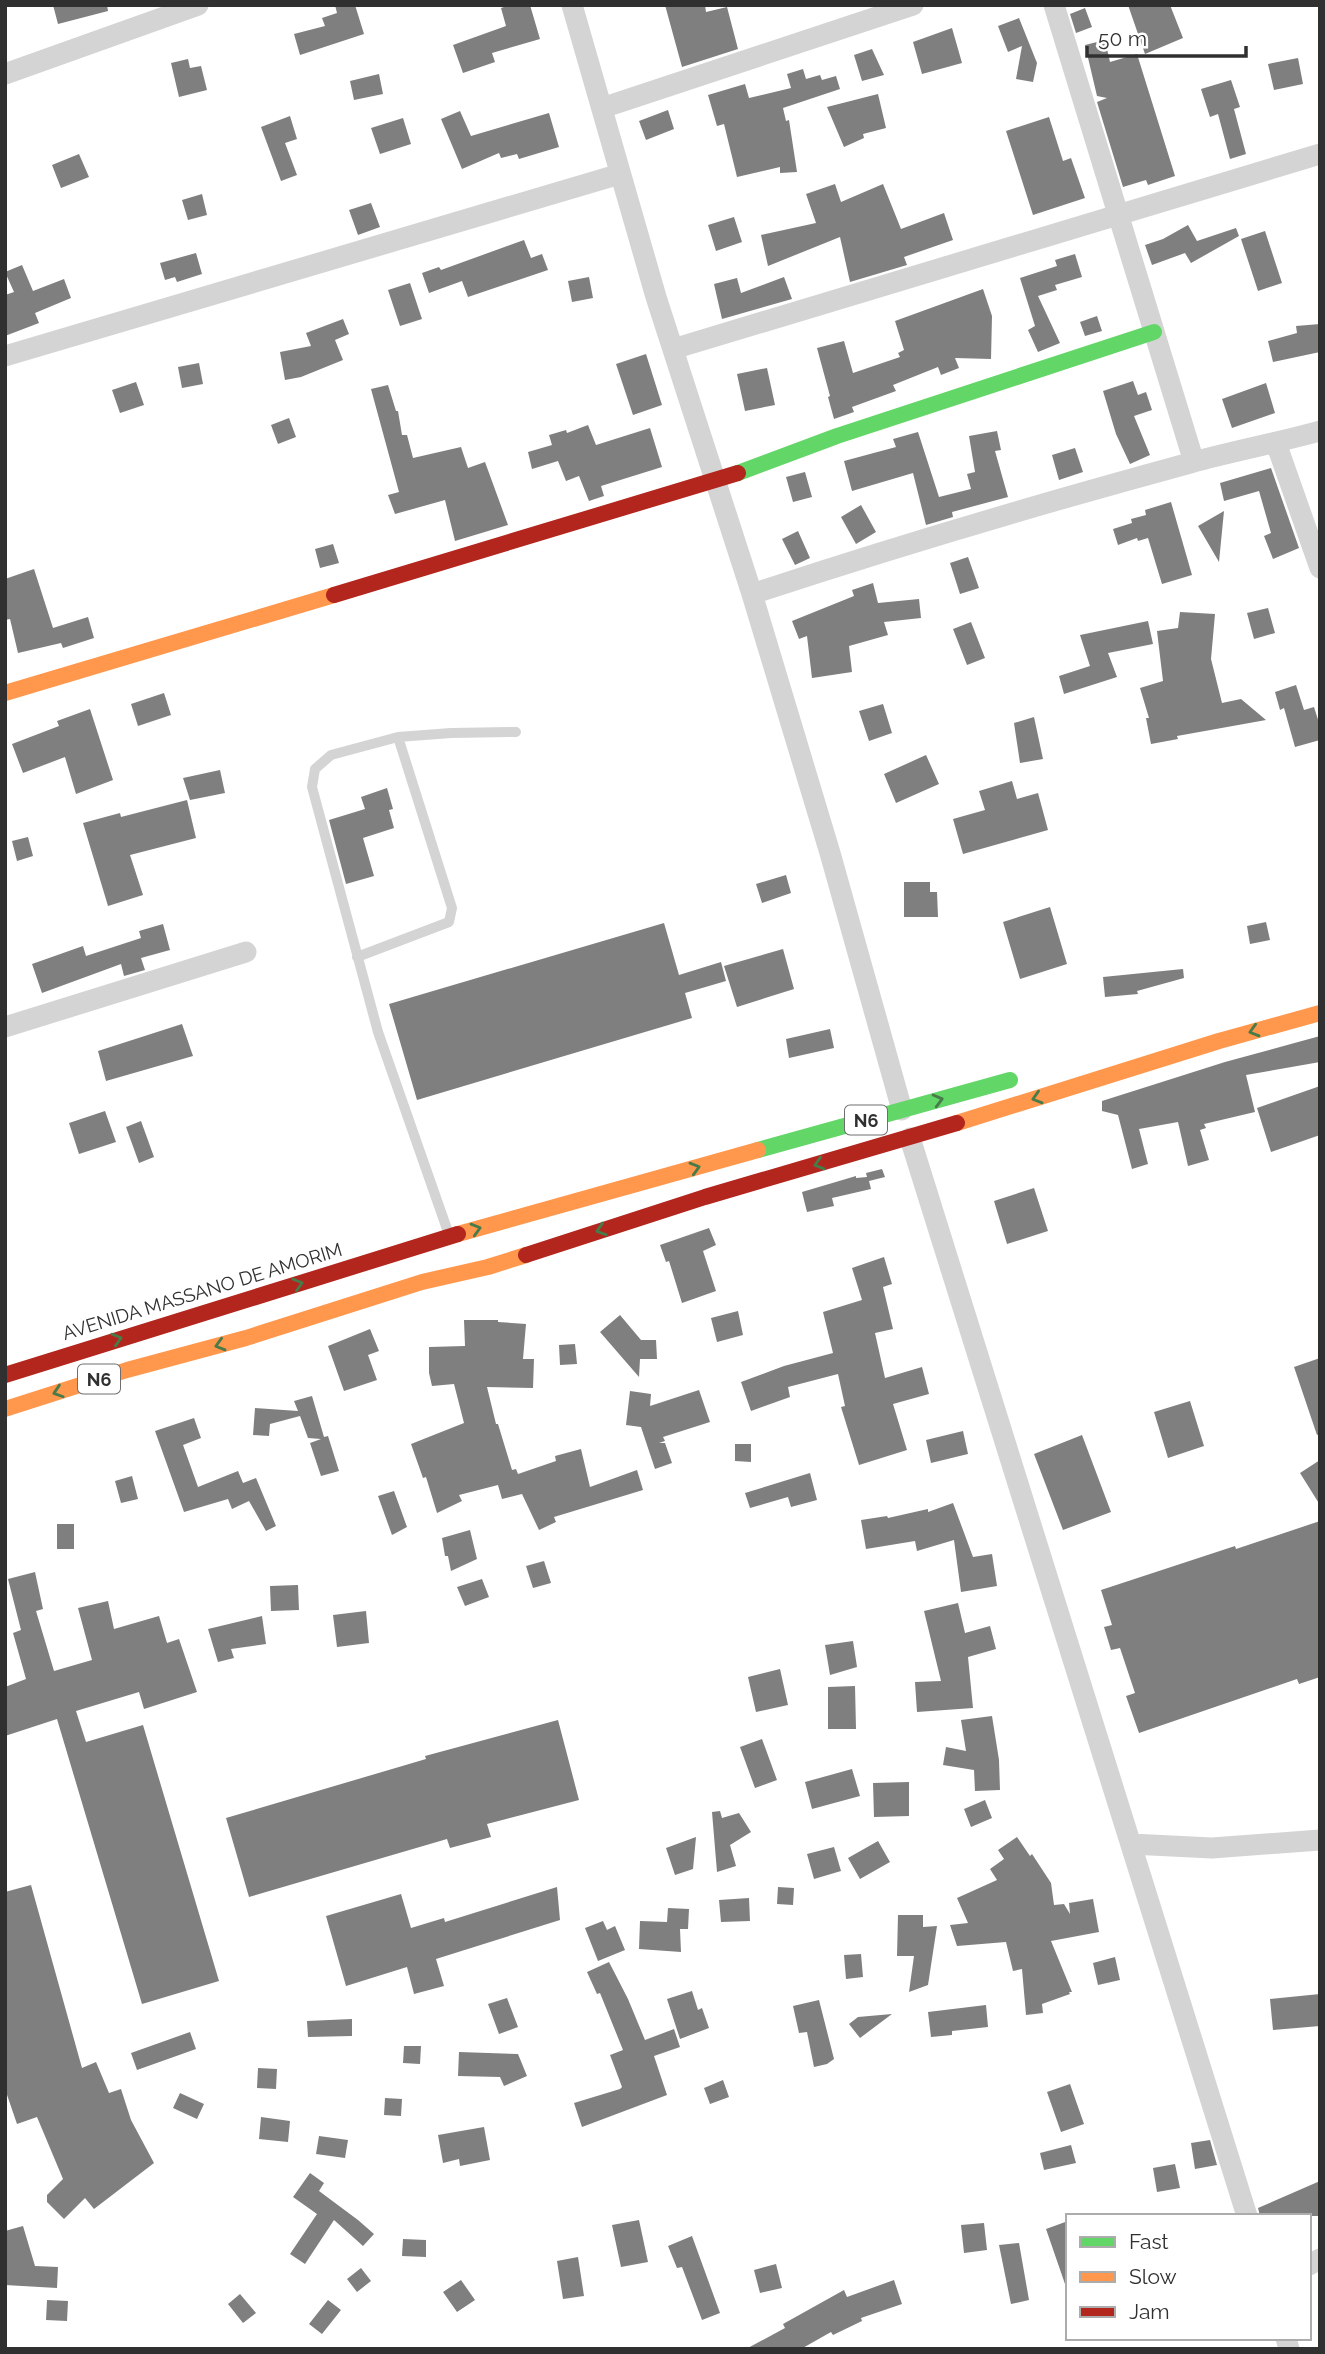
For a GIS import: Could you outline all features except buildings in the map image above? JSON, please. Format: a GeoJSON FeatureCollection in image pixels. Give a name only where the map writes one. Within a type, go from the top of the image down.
{"type":"FeatureCollection","features":[{"type":"Feature","properties":{"kind":"main road"},"geometry":{"type":"LineString","coordinates":[[5,693],[716,481],[837,436],[1154,332]]}},
{"type":"Feature","properties":{"kind":"main road","name":"N6"},"geometry":{"type":"LineString","coordinates":[[910,1138],[1219,1041],[1320,1013]]}},
{"type":"Feature","properties":{"kind":"main road","name":"N6"},"geometry":{"type":"LineString","coordinates":[[450,1236],[1021,1077]]}},
{"type":"Feature","properties":{"kind":"main road","name":"AVENIDA MASSANO DE AMORIM"},"geometry":{"type":"LineString","coordinates":[[5,1375],[121,1337],[239,1321],[488,1267],[705,1197],[910,1138]]}},
{"type":"Feature","properties":{"kind":"main road","name":"AVENIDA MASSANO DE AMORIM"},"geometry":{"type":"LineString","coordinates":[[5,1409],[127,1370],[194,1353],[239,1321],[348,1269],[450,1236]]}},
{"type":"Feature","properties":{"kind":"street"},"geometry":{"type":"LineString","coordinates":[[5,74],[141,14],[198,5]]}},
{"type":"Feature","properties":{"kind":"street"},"geometry":{"type":"LineString","coordinates":[[572,5],[673,349],[752,594],[830,853],[902,1110]]}},
{"type":"Feature","properties":{"kind":"street"},"geometry":{"type":"LineString","coordinates":[[603,108],[913,5]]}},
{"type":"Feature","properties":{"kind":"street"},"geometry":{"type":"LineString","coordinates":[[1054,5],[1194,462]]}},
{"type":"Feature","properties":{"kind":"street"},"geometry":{"type":"LineString","coordinates":[[673,349],[1320,154]]}},
{"type":"Feature","properties":{"kind":"street"},"geometry":{"type":"LineString","coordinates":[[5,356],[620,174]]}},
{"type":"Feature","properties":{"kind":"street"},"geometry":{"type":"LineString","coordinates":[[752,594],[853,561],[1194,462],[1320,431]]}},
{"type":"Feature","properties":{"kind":"street"},"geometry":{"type":"LineString","coordinates":[[1276,443],[1320,569]]}},
{"type":"Feature","properties":{"kind":"street"},"geometry":{"type":"LineString","coordinates":[[5,1027],[246,952]]}},
{"type":"Feature","properties":{"kind":"street"},"geometry":{"type":"LineString","coordinates":[[910,1138],[1246,2214]]}},
{"type":"Feature","properties":{"kind":"street"},"geometry":{"type":"LineString","coordinates":[[1131,1844],[1212,1848],[1320,1840]]}},
{"type":"Feature","properties":{"kind":"lane"},"geometry":{"type":"LineString","coordinates":[[450,1236],[382,1045],[312,787],[315,769],[331,755],[398,737],[516,732]]}},
{"type":"Feature","properties":{"kind":"lane"},"geometry":{"type":"LineString","coordinates":[[357,957],[449,922],[452,908],[398,737]]}},
{"type":"Feature","properties":{"kind":"traffic: fast"},"geometry":{"type":"LineString","coordinates":[[738,473],[837,436],[1154,332]]}},
{"type":"Feature","properties":{"kind":"traffic: fast"},"geometry":{"type":"LineString","coordinates":[[758,1150],[1010,1080]]}},
{"type":"Feature","properties":{"kind":"traffic: slow"},"geometry":{"type":"LineString","coordinates":[[5,693],[334,595]]}},
{"type":"Feature","properties":{"kind":"traffic: slow"},"geometry":{"type":"LineString","coordinates":[[957,1123],[1219,1041],[1320,1013]]}},
{"type":"Feature","properties":{"kind":"traffic: slow"},"geometry":{"type":"LineString","coordinates":[[458,1234],[758,1150]]}},
{"type":"Feature","properties":{"kind":"traffic: slow"},"geometry":{"type":"LineString","coordinates":[[5,1409],[127,1370],[246,1338],[422,1282],[526,1255]]}},
{"type":"Feature","properties":{"kind":"traffic: jam"},"geometry":{"type":"LineString","coordinates":[[334,595],[738,473]]}},
{"type":"Feature","properties":{"kind":"traffic: jam"},"geometry":{"type":"LineString","coordinates":[[526,1255],[705,1197],[957,1123]]}},
{"type":"Feature","properties":{"kind":"traffic: jam"},"geometry":{"type":"LineString","coordinates":[[5,1375],[458,1234]]}}]}
